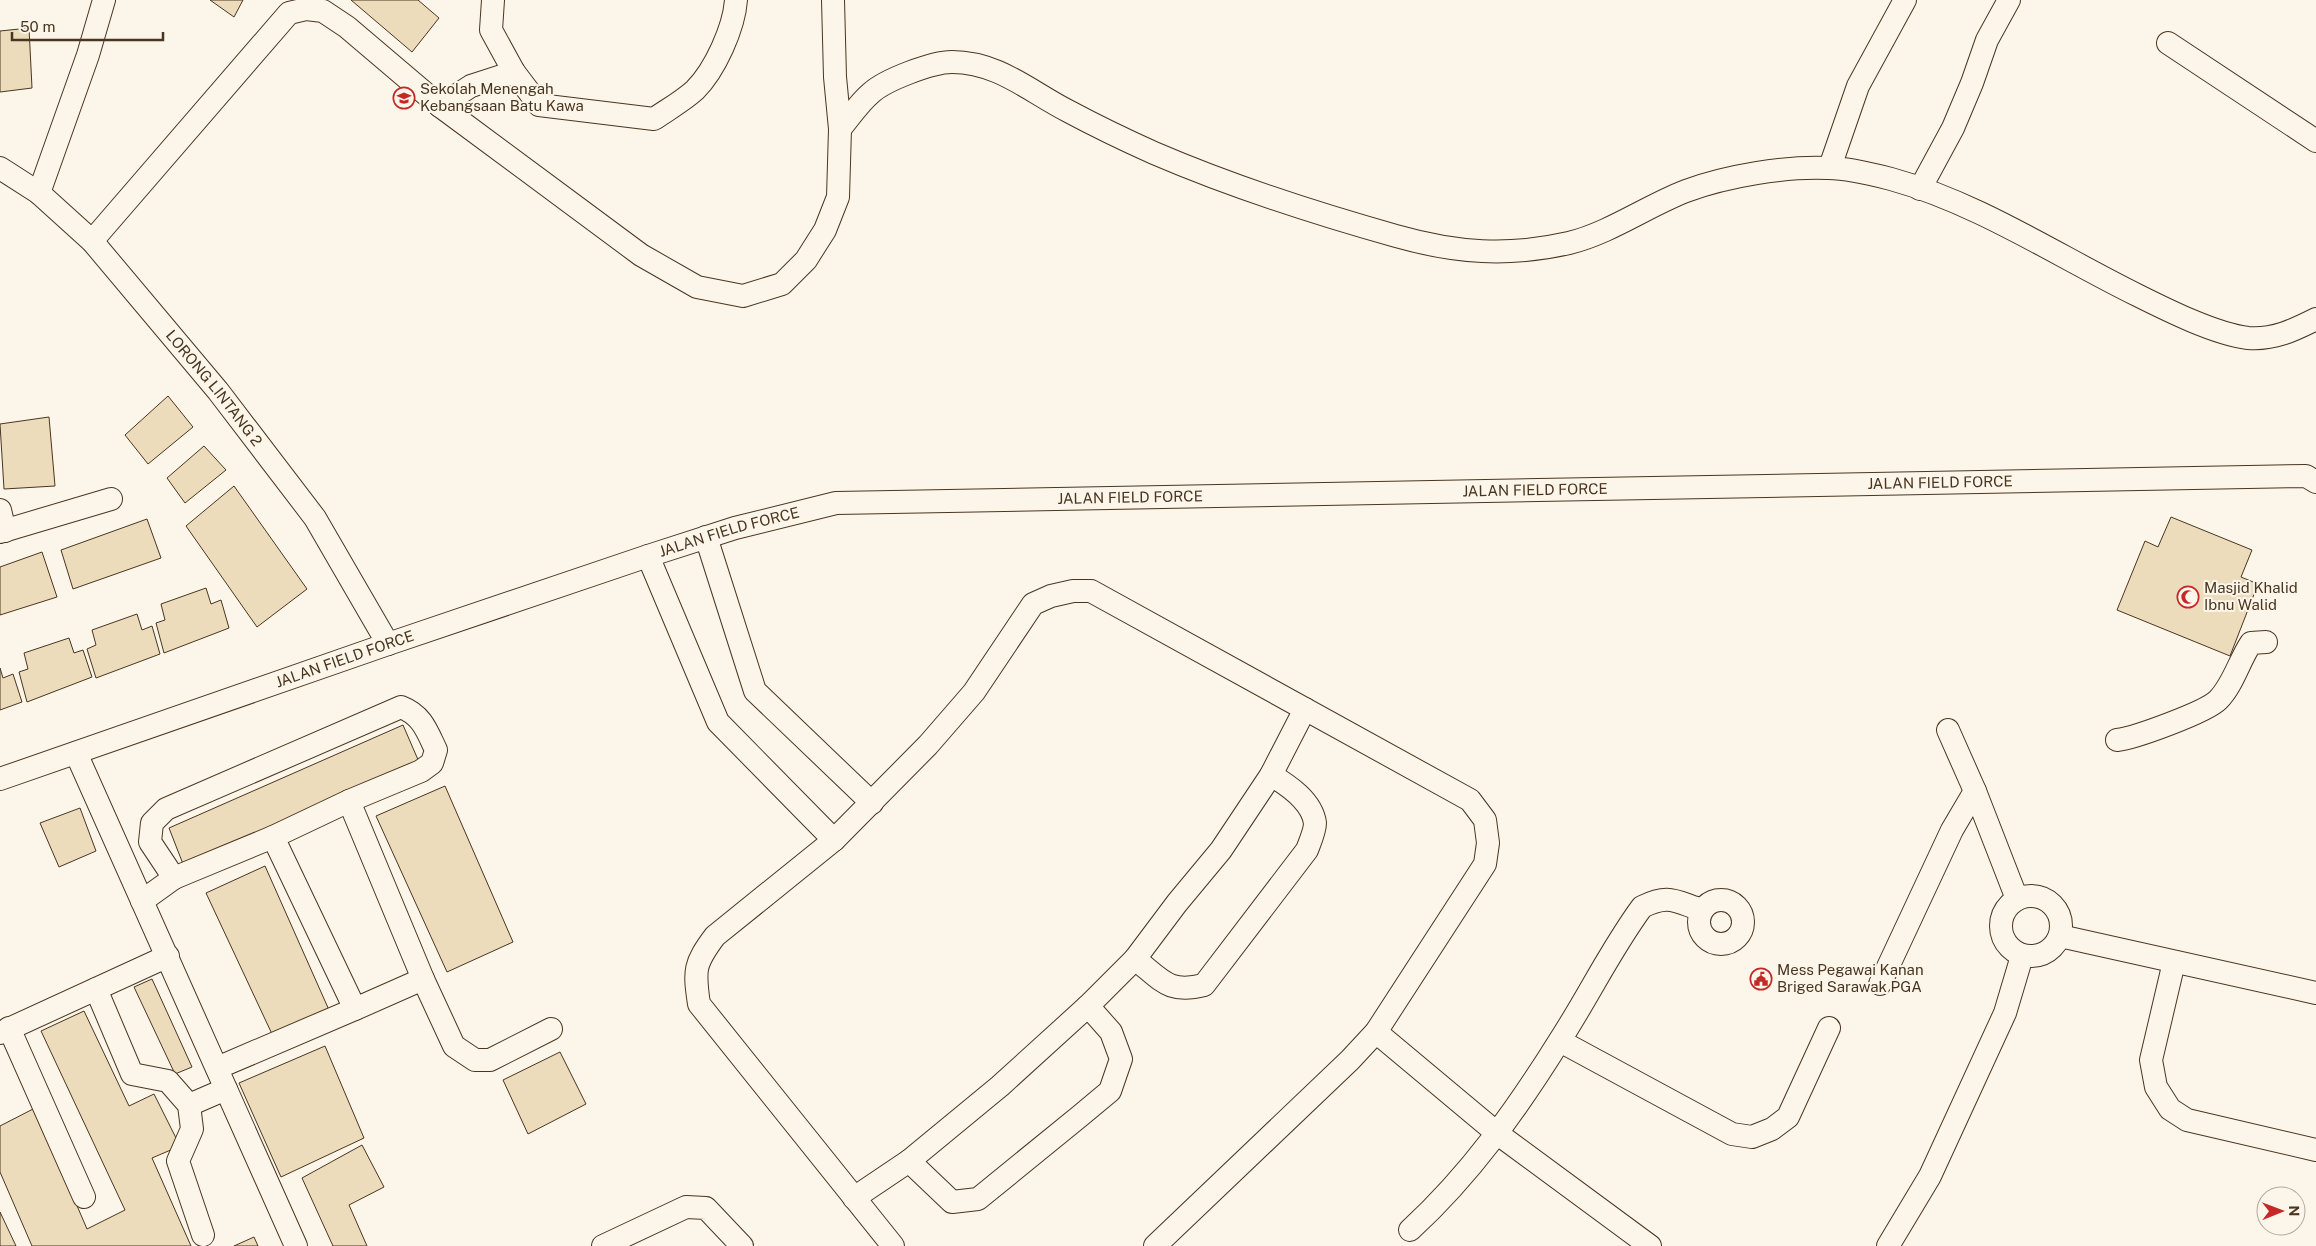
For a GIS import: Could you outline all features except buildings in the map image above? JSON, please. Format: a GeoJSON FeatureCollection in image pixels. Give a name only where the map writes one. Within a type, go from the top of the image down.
{"type":"FeatureCollection","features":[{"type":"Feature","properties":{"kind":"street"},"geometry":{"type":"LineString","coordinates":[[39,193],[88,55],[104,0]]}},
{"type":"Feature","properties":{"kind":"street"},"geometry":{"type":"LineString","coordinates":[[493,0],[491,30],[514,72],[539,105],[654,119],[695,90],[716,60],[735,18],[736,0]]}},
{"type":"Feature","properties":{"kind":"street"},"geometry":{"type":"LineString","coordinates":[[92,241],[289,13],[306,9],[323,11],[347,27],[440,106],[641,255],[697,288],[743,296],[782,284],[806,260],[825,230],[838,198],[840,129],[835,78],[833,0]]}},
{"type":"Feature","properties":{"kind":"street"},"geometry":{"type":"LineString","coordinates":[[1830,167],[1858,86],[1905,0]]}},
{"type":"Feature","properties":{"kind":"street"},"geometry":{"type":"LineString","coordinates":[[1920,189],[1953,128],[1972,83],[1987,40],[2009,0]]}},
{"type":"Feature","properties":{"kind":"street"},"geometry":{"type":"LineString","coordinates":[[2168,43],[2316,141]]}},
{"type":"Feature","properties":{"kind":"street"},"geometry":{"type":"LineString","coordinates":[[840,129],[873,90],[908,73],[947,62],[973,64],[992,68],[1013,77],[1065,110],[1154,153],[1264,197],[1430,246],[1490,253],[1534,250],[1574,242],[1687,191],[1729,178],[1776,171],[1830,167],[1889,179],[1920,189],[1996,221],[2160,306],[2227,334],[2248,338],[2274,338],[2316,318]]}},
{"type":"Feature","properties":{"kind":"street"},"geometry":{"type":"LineString","coordinates":[[440,106],[471,86],[514,72]]}},
{"type":"Feature","properties":{"kind":"street","name":"LORONG LINTANG 2"},"geometry":{"type":"LineString","coordinates":[[0,168],[39,193],[92,241],[218,391],[315,518],[388,644]]}},
{"type":"Feature","properties":{"kind":"street","name":"JALAN FIELD FORCE"},"geometry":{"type":"LineString","coordinates":[[0,779],[648,556],[706,537],[836,503],[2311,479]]}},
{"type":"Feature","properties":{"kind":"street"},"geometry":{"type":"LineString","coordinates":[[2,524],[111,499]]}},
{"type":"Feature","properties":{"kind":"street"},"geometry":{"type":"LineString","coordinates":[[706,537],[755,691],[872,803]]}},
{"type":"Feature","properties":{"kind":"street"},"geometry":{"type":"LineString","coordinates":[[648,556],[718,722],[834,840]]}},
{"type":"Feature","properties":{"kind":"street"},"geometry":{"type":"LineString","coordinates":[[893,1246],[699,1004],[694,974],[702,953],[716,936],[834,840],[928,746],[974,692],[1033,604],[1051,596],[1073,591],[1091,591],[1470,800],[1485,820],[1488,843],[1484,864],[1376,1032],[1350,1060],[1155,1246]]}},
{"type":"Feature","properties":{"kind":"street"},"geometry":{"type":"LineString","coordinates":[[2117,740],[2129,739],[2186,717],[2218,701],[2251,643],[2266,642]]}},
{"type":"Feature","properties":{"kind":"street"},"geometry":{"type":"LineString","coordinates":[[142,901],[174,878],[273,837],[349,801],[421,771],[432,762],[436,750],[426,728],[413,712],[401,707],[166,809],[152,823],[150,842],[174,878]]}},
{"type":"Feature","properties":{"kind":"street"},"geometry":{"type":"LineString","coordinates":[[854,1198],[909,1161],[1000,1086],[1088,1006],[1135,959],[1177,903],[1221,850],[1271,775],[1305,709]]}},
{"type":"Feature","properties":{"kind":"street"},"geometry":{"type":"LineString","coordinates":[[1948,730],[1975,791],[2017,900]]}},
{"type":"Feature","properties":{"kind":"street"},"geometry":{"type":"LineString","coordinates":[[76,753],[296,1246]]}},
{"type":"Feature","properties":{"kind":"street"},"geometry":{"type":"LineString","coordinates":[[1135,959],[1170,987],[1187,989],[1204,985],[1307,850],[1315,823],[1307,804],[1287,785],[1271,775]]}},
{"type":"Feature","properties":{"kind":"street"},"geometry":{"type":"LineString","coordinates":[[1880,984],[1952,830],[1975,791]]}},
{"type":"Feature","properties":{"kind":"street"},"geometry":{"type":"LineString","coordinates":[[349,801],[423,979],[454,1046],[475,1060],[490,1060],[550,1029]]}},
{"type":"Feature","properties":{"kind":"street"},"geometry":{"type":"LineString","coordinates":[[273,837],[355,1009]]}},
{"type":"Feature","properties":{"kind":"street"},"geometry":{"type":"LineString","coordinates":[[2029,896],[2040,897],[2051,903],[2058,912],[2062,924],[2060,936],[2055,946],[2046,954],[2034,957],[2022,956],[2012,950],[2004,941],[2001,929],[2003,917],[2008,907],[2017,900],[2029,896]]}},
{"type":"Feature","properties":{"kind":"street"},"geometry":{"type":"LineString","coordinates":[[1410,1230],[1438,1204],[1498,1134],[1560,1041],[1642,907],[1658,899],[1667,898],[1702,910]]}},
{"type":"Feature","properties":{"kind":"street"},"geometry":{"type":"LineString","coordinates":[[2060,936],[2316,993]]}},
{"type":"Feature","properties":{"kind":"street"},"geometry":{"type":"LineString","coordinates":[[84,1197],[5,1031],[168,956]]}},
{"type":"Feature","properties":{"kind":"street"},"geometry":{"type":"LineString","coordinates":[[1888,1246],[1930,1176],[2005,1013],[2022,956]]}},
{"type":"Feature","properties":{"kind":"street"},"geometry":{"type":"LineString","coordinates":[[2174,962],[2151,1060],[2156,1087],[2170,1109],[2187,1120],[2316,1150]]}},
{"type":"Feature","properties":{"kind":"street"},"geometry":{"type":"LineString","coordinates":[[217,1068],[423,979]]}},
{"type":"Feature","properties":{"kind":"street"},"geometry":{"type":"LineString","coordinates":[[96,989],[132,1074],[168,1081],[189,1105],[192,1128],[178,1161],[203,1235]]}},
{"type":"Feature","properties":{"kind":"street"},"geometry":{"type":"LineString","coordinates":[[909,1161],[952,1202],[978,1199],[1110,1091],[1121,1059],[1111,1032],[1088,1006]]}},
{"type":"Feature","properties":{"kind":"street"},"geometry":{"type":"LineString","coordinates":[[1560,1041],[1732,1134],[1752,1138],[1772,1129],[1788,1117],[1829,1028]]}},
{"type":"Feature","properties":{"kind":"street"},"geometry":{"type":"LineString","coordinates":[[1376,1032],[1498,1134],[1650,1246]]}},
{"type":"Feature","properties":{"kind":"street"},"geometry":{"type":"LineString","coordinates":[[189,1105],[226,1089]]}},
{"type":"Feature","properties":{"kind":"street"},"geometry":{"type":"LineString","coordinates":[[603,1246],[686,1207],[706,1208],[742,1246]]}},
{"type":"Feature","properties":{"kind":"place","name":"Sekolah Menengah Kebangsaan Batu Kawa"},"geometry":{"type":"Point","coordinates":[404,98]}},
{"type":"Feature","properties":{"kind":"place","name":"Masjid Khalid Ibnu Walid"},"geometry":{"type":"Point","coordinates":[2188,597]}},
{"type":"Feature","properties":{"kind":"place","name":"Mess Pegawai Kanan Briged Sarawak PGA"},"geometry":{"type":"Point","coordinates":[1761,979]}}]}
